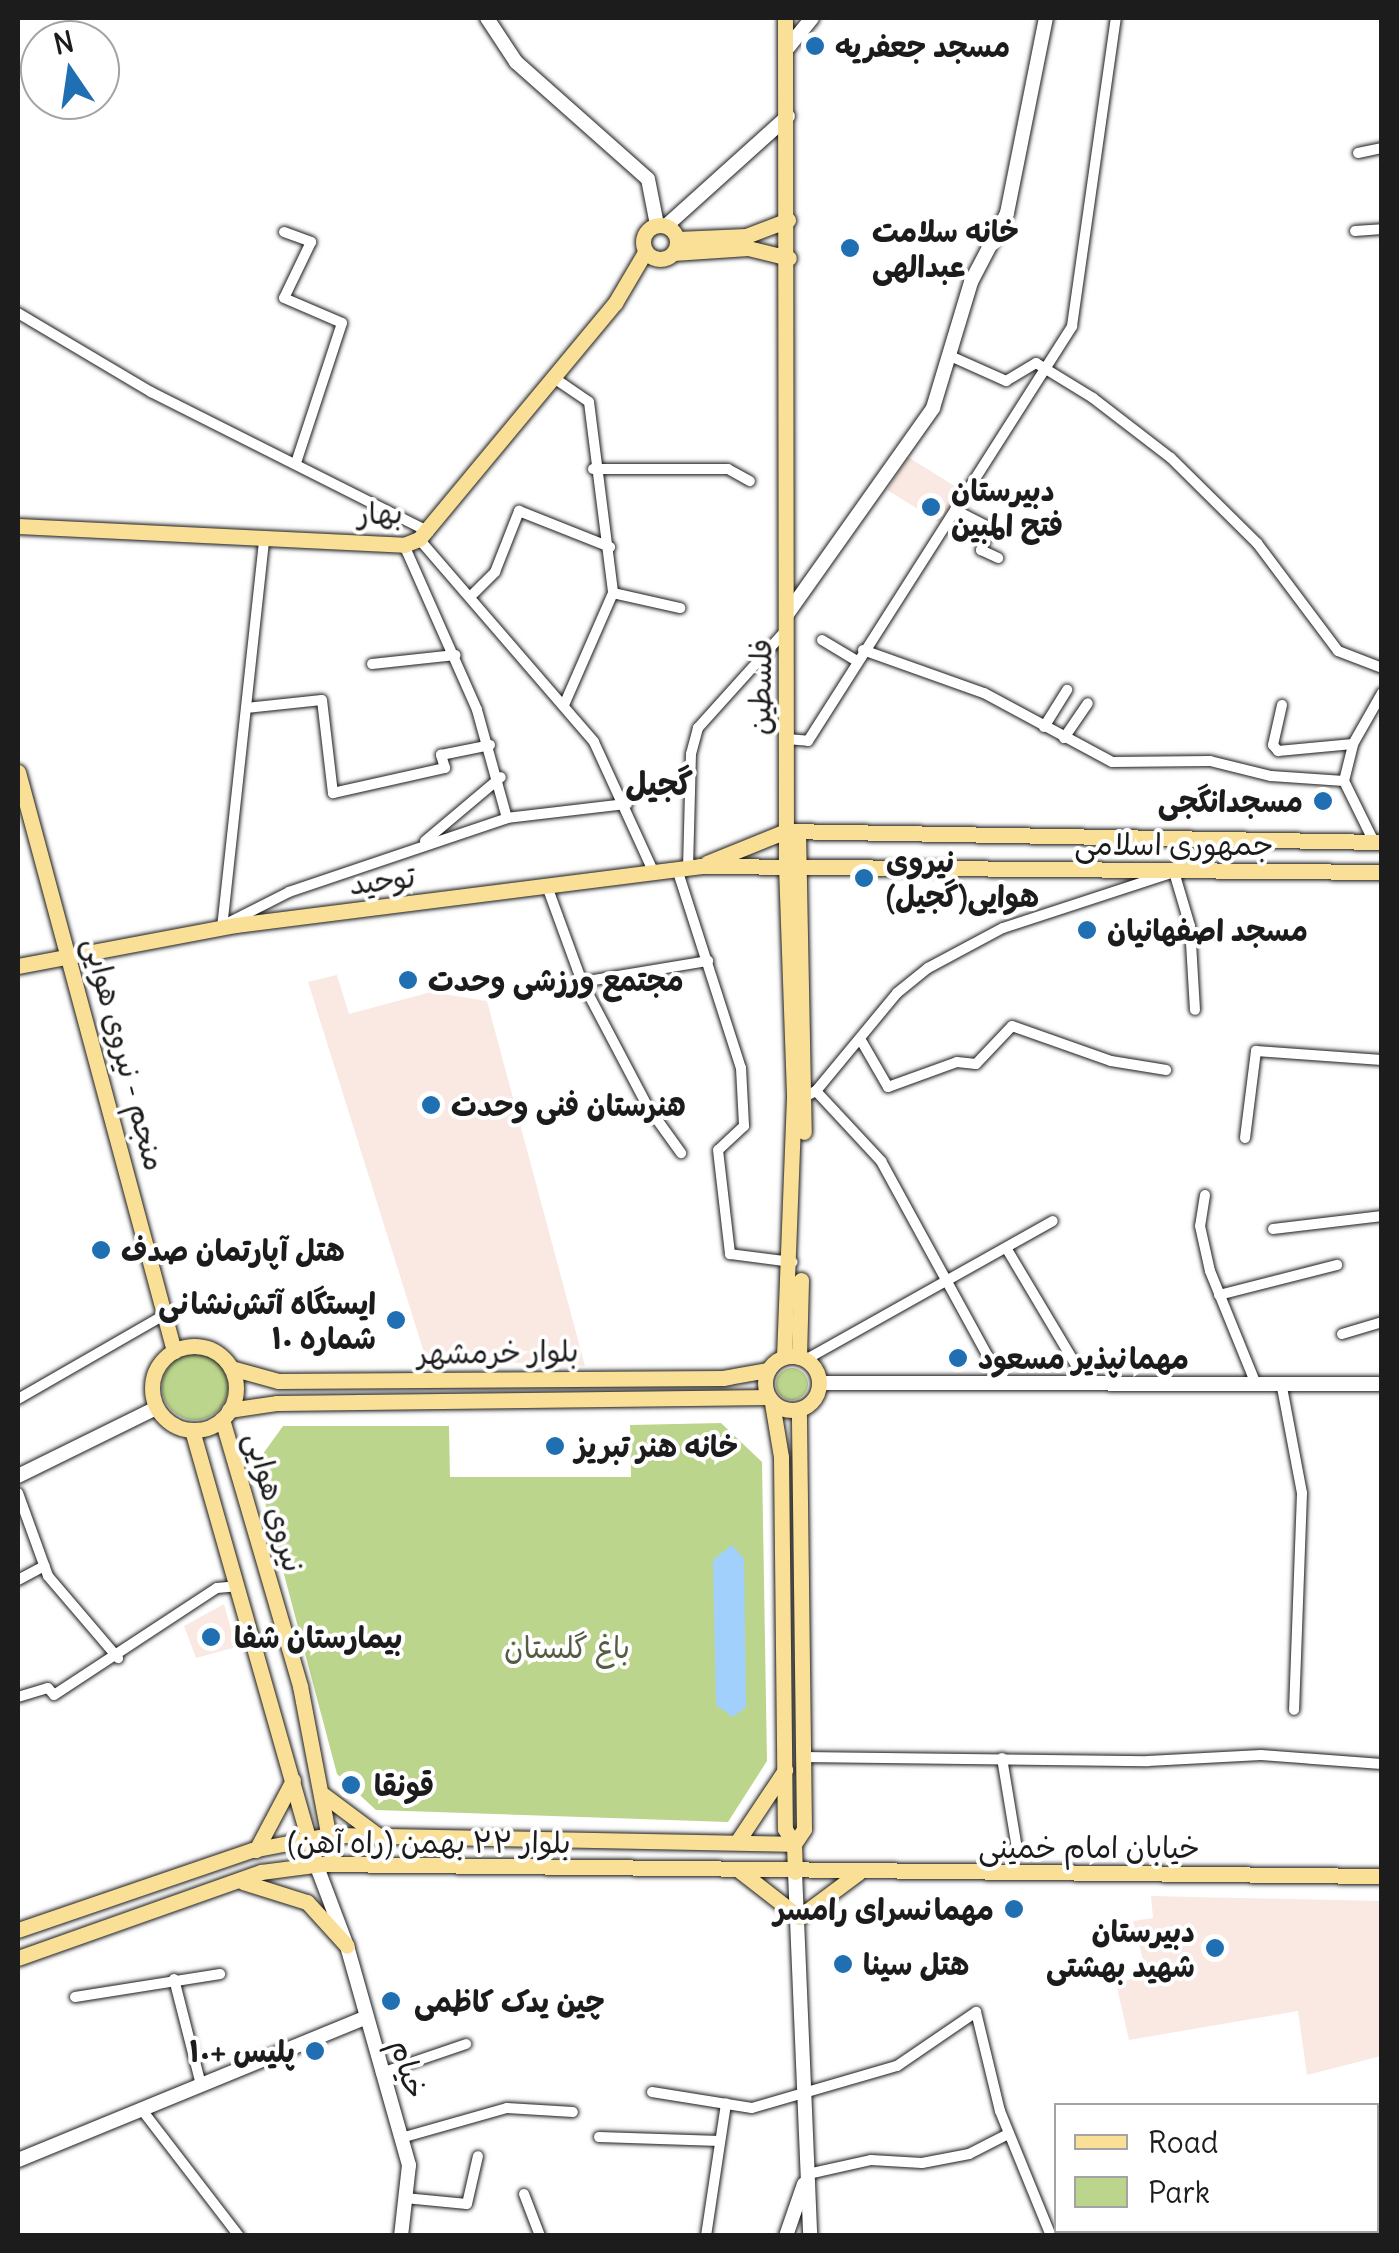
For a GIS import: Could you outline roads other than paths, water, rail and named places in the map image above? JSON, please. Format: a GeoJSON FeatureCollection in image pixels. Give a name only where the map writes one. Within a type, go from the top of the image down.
{"type":"FeatureCollection","features":[{"type":"Feature","properties":{"kind":"main road","name":"فلسطین"},"geometry":{"type":"LineString","coordinates":[[785,18],[789,258],[787,738],[805,1094],[796,1358]]}},
{"type":"Feature","properties":{"kind":"main road"},"geometry":{"type":"LineString","coordinates":[[645,252],[667,240],[746,236],[788,220]]}},
{"type":"Feature","properties":{"kind":"main road","name":"بهار"},"geometry":{"type":"LineString","coordinates":[[18,526],[264,538],[418,539],[667,240],[644,235],[645,252],[626,288]]}},
{"type":"Feature","properties":{"kind":"main road"},"geometry":{"type":"LineString","coordinates":[[667,240],[770,250],[789,258]]}},
{"type":"Feature","properties":{"kind":"main road","name":"منجم - نیروی هوایی"},"geometry":{"type":"LineString","coordinates":[[18,772],[72,957],[174,1351]]}},
{"type":"Feature","properties":{"kind":"main road"},"geometry":{"type":"LineString","coordinates":[[688,868],[792,831]]}},
{"type":"Feature","properties":{"kind":"main road","name":"جمهوری اسلامی"},"geometry":{"type":"LineString","coordinates":[[792,831],[1378,842]]}},
{"type":"Feature","properties":{"kind":"main road"},"geometry":{"type":"LineString","coordinates":[[1378,842],[1379,872]]}},
{"type":"Feature","properties":{"kind":"main road","name":"جمهوری اسلامی"},"geometry":{"type":"LineString","coordinates":[[688,868],[1379,872]]}},
{"type":"Feature","properties":{"kind":"main road","name":"توحید"},"geometry":{"type":"LineString","coordinates":[[18,966],[222,928],[688,868]]}},
{"type":"Feature","properties":{"kind":"main road","name":"فلسطین"},"geometry":{"type":"LineString","coordinates":[[796,1358],[793,1262],[805,1094]]}},
{"type":"Feature","properties":{"kind":"main road"},"geometry":{"type":"LineString","coordinates":[[206,1348],[230,1368],[236,1390],[226,1414],[192,1430],[172,1424],[156,1408],[154,1376],[174,1351],[206,1348]]}},
{"type":"Feature","properties":{"kind":"main road"},"geometry":{"type":"LineString","coordinates":[[795,1872],[794,1844],[785,1829],[781,1457],[768,1370],[796,1358],[820,1383],[816,1397],[799,1410]]}},
{"type":"Feature","properties":{"kind":"main road","name":"بلوار خرمشهر"},"geometry":{"type":"LineString","coordinates":[[230,1368],[278,1382],[723,1378],[768,1370]]}},
{"type":"Feature","properties":{"kind":"main road"},"geometry":{"type":"LineString","coordinates":[[556,1379],[556,1400]]}},
{"type":"Feature","properties":{"kind":"main road"},"geometry":{"type":"LineString","coordinates":[[770,1400],[799,1410]]}},
{"type":"Feature","properties":{"kind":"main road","name":"بلوار خرمشهر"},"geometry":{"type":"LineString","coordinates":[[226,1414],[277,1403],[770,1400]]}},
{"type":"Feature","properties":{"kind":"main road"},"geometry":{"type":"LineString","coordinates":[[794,1844],[804,1829],[799,1410]]}},
{"type":"Feature","properties":{"kind":"main road","name":"نیروی هوایی"},"geometry":{"type":"LineString","coordinates":[[226,1414],[300,1686],[334,1864]]}},
{"type":"Feature","properties":{"kind":"main road","name":"نیروی هوایی"},"geometry":{"type":"LineString","coordinates":[[192,1430],[316,1864]]}},
{"type":"Feature","properties":{"kind":"main road"},"geometry":{"type":"LineString","coordinates":[[737,1842],[785,1770]]}},
{"type":"Feature","properties":{"kind":"main road"},"geometry":{"type":"LineString","coordinates":[[256,1850],[292,1780]]}},
{"type":"Feature","properties":{"kind":"main road"},"geometry":{"type":"LineString","coordinates":[[321,1793],[379,1836]]}},
{"type":"Feature","properties":{"kind":"main road","name":"بلوار ۲۲ بهمن (راه آهن)"},"geometry":{"type":"LineString","coordinates":[[18,1930],[256,1850],[329,1835],[794,1844]]}},
{"type":"Feature","properties":{"kind":"main road","name":"بلوار ۲۲ بهمن (راه آهن)"},"geometry":{"type":"LineString","coordinates":[[18,1958],[234,1882],[316,1864],[795,1872]]}},
{"type":"Feature","properties":{"kind":"main road"},"geometry":{"type":"LineString","coordinates":[[740,1872],[799,1916],[858,1872]]}},
{"type":"Feature","properties":{"kind":"main road","name":"خیابان امام خمینی"},"geometry":{"type":"LineString","coordinates":[[795,1872],[1382,1876]]}},
{"type":"Feature","properties":{"kind":"main road"},"geometry":{"type":"LineString","coordinates":[[234,1882],[296,1896],[347,1946]]}},
{"type":"Feature","properties":{"kind":"street"},"geometry":{"type":"LineString","coordinates":[[486,18],[516,62],[648,179],[667,240],[788,116]]}},
{"type":"Feature","properties":{"kind":"street"},"geometry":{"type":"LineString","coordinates":[[786,50],[812,18]]}},
{"type":"Feature","properties":{"kind":"street"},"geometry":{"type":"LineString","coordinates":[[793,1262],[730,1254],[718,1150],[744,1126],[741,1068],[708,960],[688,868],[691,754],[698,728],[788,621],[933,408],[971,282],[1006,213],[1046,18]]}},
{"type":"Feature","properties":{"kind":"street"},"geometry":{"type":"LineString","coordinates":[[787,738],[808,741],[1072,326],[1116,18]]}},
{"type":"Feature","properties":{"kind":"street"},"geometry":{"type":"LineString","coordinates":[[1358,153],[1382,148]]}},
{"type":"Feature","properties":{"kind":"street"},"geometry":{"type":"LineString","coordinates":[[1355,231],[1382,230]]}},
{"type":"Feature","properties":{"kind":"street"},"geometry":{"type":"LineString","coordinates":[[284,232],[311,242],[284,298],[342,323],[297,460]]}},
{"type":"Feature","properties":{"kind":"street"},"geometry":{"type":"LineString","coordinates":[[18,313],[151,392],[297,460],[418,539],[472,595],[594,742],[628,804],[654,873]]}},
{"type":"Feature","properties":{"kind":"street"},"geometry":{"type":"LineString","coordinates":[[948,354],[1006,381],[1036,363],[1043,366],[1171,458],[1256,543],[1338,651],[1382,668]]}},
{"type":"Feature","properties":{"kind":"street"},"geometry":{"type":"LineString","coordinates":[[554,378],[589,402],[594,469],[610,547],[612,593],[564,706]]}},
{"type":"Feature","properties":{"kind":"street"},"geometry":{"type":"LineString","coordinates":[[594,469],[728,469],[750,481]]}},
{"type":"Feature","properties":{"kind":"street"},"geometry":{"type":"LineString","coordinates":[[955,510],[990,528],[981,550],[998,558]]}},
{"type":"Feature","properties":{"kind":"street"},"geometry":{"type":"LineString","coordinates":[[472,595],[495,572],[519,511],[610,547]]}},
{"type":"Feature","properties":{"kind":"street"},"geometry":{"type":"LineString","coordinates":[[222,928],[264,538]]}},
{"type":"Feature","properties":{"kind":"street"},"geometry":{"type":"LineString","coordinates":[[418,539],[501,777],[507,818]]}},
{"type":"Feature","properties":{"kind":"street"},"geometry":{"type":"LineString","coordinates":[[612,593],[680,608]]}},
{"type":"Feature","properties":{"kind":"street"},"geometry":{"type":"LineString","coordinates":[[822,640],[860,656],[984,693],[1112,762],[1210,762],[1271,776],[1344,780]]}},
{"type":"Feature","properties":{"kind":"street"},"geometry":{"type":"LineString","coordinates":[[372,664],[456,654]]}},
{"type":"Feature","properties":{"kind":"street"},"geometry":{"type":"LineString","coordinates":[[1044,727],[1067,690]]}},
{"type":"Feature","properties":{"kind":"street"},"geometry":{"type":"LineString","coordinates":[[1378,842],[1344,780],[1353,744],[1381,695]]}},
{"type":"Feature","properties":{"kind":"street"},"geometry":{"type":"LineString","coordinates":[[246,708],[322,700],[332,793],[445,768],[441,756],[490,745]]}},
{"type":"Feature","properties":{"kind":"street"},"geometry":{"type":"LineString","coordinates":[[1064,738],[1088,703]]}},
{"type":"Feature","properties":{"kind":"street"},"geometry":{"type":"LineString","coordinates":[[1282,705],[1273,745],[1278,751],[1353,744]]}},
{"type":"Feature","properties":{"kind":"street"},"geometry":{"type":"LineString","coordinates":[[420,845],[501,777]]}},
{"type":"Feature","properties":{"kind":"street"},"geometry":{"type":"LineString","coordinates":[[222,928],[289,892],[507,818],[628,804]]}},
{"type":"Feature","properties":{"kind":"street"},"geometry":{"type":"LineString","coordinates":[[1001,1380],[948,1276],[881,1162],[805,1094],[862,1042],[897,993],[955,952],[1003,928],[1174,872],[1190,926],[1195,1010]]}},
{"type":"Feature","properties":{"kind":"street"},"geometry":{"type":"LineString","coordinates":[[548,889],[582,982],[648,1107],[681,1153]]}},
{"type":"Feature","properties":{"kind":"street"},"geometry":{"type":"LineString","coordinates":[[582,982],[708,960]]}},
{"type":"Feature","properties":{"kind":"street"},"geometry":{"type":"LineString","coordinates":[[862,1042],[888,1087],[956,1062],[976,1064],[1012,1026],[1111,1062],[1166,1070]]}},
{"type":"Feature","properties":{"kind":"street"},"geometry":{"type":"LineString","coordinates":[[1245,1138],[1256,1051],[1382,1060]]}},
{"type":"Feature","properties":{"kind":"street"},"geometry":{"type":"LineString","coordinates":[[1204,1195],[1200,1226],[1220,1295],[1255,1382]]}},
{"type":"Feature","properties":{"kind":"street"},"geometry":{"type":"LineString","coordinates":[[1272,1230],[1382,1216]]}},
{"type":"Feature","properties":{"kind":"street"},"geometry":{"type":"LineString","coordinates":[[796,1358],[948,1276],[1008,1252],[1053,1220]]}},
{"type":"Feature","properties":{"kind":"street"},"geometry":{"type":"LineString","coordinates":[[1008,1252],[1085,1380]]}},
{"type":"Feature","properties":{"kind":"street"},"geometry":{"type":"LineString","coordinates":[[1220,1295],[1337,1266]]}},
{"type":"Feature","properties":{"kind":"street"},"geometry":{"type":"LineString","coordinates":[[18,1398],[164,1315]]}},
{"type":"Feature","properties":{"kind":"street"},"geometry":{"type":"LineString","coordinates":[[1342,1334],[1382,1322]]}},
{"type":"Feature","properties":{"kind":"street"},"geometry":{"type":"LineString","coordinates":[[820,1383],[1085,1380],[1382,1384]]}},
{"type":"Feature","properties":{"kind":"street"},"geometry":{"type":"LineString","coordinates":[[1281,1382],[1302,1492],[1294,1710]]}},
{"type":"Feature","properties":{"kind":"street"},"geometry":{"type":"LineString","coordinates":[[18,1476],[156,1408]]}},
{"type":"Feature","properties":{"kind":"street"},"geometry":{"type":"LineString","coordinates":[[18,1493],[44,1566],[118,1658]]}},
{"type":"Feature","properties":{"kind":"street"},"geometry":{"type":"LineString","coordinates":[[18,1580],[44,1566]]}},
{"type":"Feature","properties":{"kind":"street"},"geometry":{"type":"LineString","coordinates":[[18,1697],[48,1688],[54,1695],[118,1658],[217,1588],[238,1586]]}},
{"type":"Feature","properties":{"kind":"street"},"geometry":{"type":"LineString","coordinates":[[802,1758],[1261,1755],[1382,1764]]}},
{"type":"Feature","properties":{"kind":"street"},"geometry":{"type":"LineString","coordinates":[[1002,1758],[1016,1849]]}},
{"type":"Feature","properties":{"kind":"street","name":"خیام"},"geometry":{"type":"LineString","coordinates":[[316,1864],[347,1946],[408,2165],[400,2236]]}},
{"type":"Feature","properties":{"kind":"street"},"geometry":{"type":"LineString","coordinates":[[795,1872],[810,2236]]}},
{"type":"Feature","properties":{"kind":"street"},"geometry":{"type":"LineString","coordinates":[[75,1997],[220,1974]]}},
{"type":"Feature","properties":{"kind":"street"},"geometry":{"type":"LineString","coordinates":[[174,1979],[201,2085]]}},
{"type":"Feature","properties":{"kind":"street"},"geometry":{"type":"LineString","coordinates":[[652,2092],[752,2108],[805,2095],[896,2066],[976,2012],[1008,2134],[1050,2236]]}},
{"type":"Feature","properties":{"kind":"street"},"geometry":{"type":"LineString","coordinates":[[18,2160],[366,2017]]}},
{"type":"Feature","properties":{"kind":"street"},"geometry":{"type":"LineString","coordinates":[[381,2073],[466,2044]]}},
{"type":"Feature","properties":{"kind":"street"},"geometry":{"type":"LineString","coordinates":[[706,2236],[726,2103]]}},
{"type":"Feature","properties":{"kind":"street"},"geometry":{"type":"LineString","coordinates":[[401,2138],[507,2108],[573,2112]]}},
{"type":"Feature","properties":{"kind":"street"},"geometry":{"type":"LineString","coordinates":[[142,2110],[239,2236]]}},
{"type":"Feature","properties":{"kind":"street"},"geometry":{"type":"LineString","coordinates":[[808,2174],[871,2160],[922,2163],[969,2154],[1008,2134]]}},
{"type":"Feature","properties":{"kind":"street"},"geometry":{"type":"LineString","coordinates":[[599,2136],[720,2141]]}},
{"type":"Feature","properties":{"kind":"street"},"geometry":{"type":"LineString","coordinates":[[405,2198],[467,2204],[478,2156]]}},
{"type":"Feature","properties":{"kind":"street"},"geometry":{"type":"LineString","coordinates":[[786,2236],[808,2174]]}},
{"type":"Feature","properties":{"kind":"street"},"geometry":{"type":"LineString","coordinates":[[524,2194],[540,2236]]}},
{"type":"Feature","properties":{"kind":"water"},"geometry":{"type":"Polygon","coordinates":[[[732,1545],[744,1559],[746,1707],[733,1717],[716,1705],[713,1560],[732,1545]]]}},
{"type":"Feature","properties":{"kind":"place","name":"مسجد جعفریه"},"geometry":{"type":"Point","coordinates":[815,46]}},
{"type":"Feature","properties":{"kind":"place","name":"خانه سلامت عبدالهی"},"geometry":{"type":"Point","coordinates":[850,248]}},
{"type":"Feature","properties":{"kind":"place","name":"دبیرستان فتح المبین"},"geometry":{"type":"Point","coordinates":[931,507]}},
{"type":"Feature","properties":{"kind":"place","name":"مسجدانگجی"},"geometry":{"type":"Point","coordinates":[1323,801]}},
{"type":"Feature","properties":{"kind":"place","name":"نیروی هوایی(گجیل)"},"geometry":{"type":"Point","coordinates":[864,878]}},
{"type":"Feature","properties":{"kind":"place","name":"مسجد اصفهانیان"},"geometry":{"type":"Point","coordinates":[1087,930]}},
{"type":"Feature","properties":{"kind":"place","name":"مجتمع ورزشی وحدت"},"geometry":{"type":"Point","coordinates":[408,980]}},
{"type":"Feature","properties":{"kind":"place","name":"هنرستان فنی وحدت"},"geometry":{"type":"Point","coordinates":[431,1105]}},
{"type":"Feature","properties":{"kind":"place","name":"هتل آپارتمان صدف"},"geometry":{"type":"Point","coordinates":[101,1250]}},
{"type":"Feature","properties":{"kind":"place","name":"ایستگاه آتش‌نشانی شماره ۱۰"},"geometry":{"type":"Point","coordinates":[396,1320]}},
{"type":"Feature","properties":{"kind":"place","name":"مهمانپذیر مسعود"},"geometry":{"type":"Point","coordinates":[958,1358]}},
{"type":"Feature","properties":{"kind":"place","name":"خانه هنر تبریز"},"geometry":{"type":"Point","coordinates":[555,1446]}},
{"type":"Feature","properties":{"kind":"place","name":"بیمارستان شفا"},"geometry":{"type":"Point","coordinates":[211,1637]}},
{"type":"Feature","properties":{"kind":"place","name":"قونقا"},"geometry":{"type":"Point","coordinates":[351,1785]}},
{"type":"Feature","properties":{"kind":"place","name":"مهمانسرای رامسر"},"geometry":{"type":"Point","coordinates":[1014,1909]}},
{"type":"Feature","properties":{"kind":"place","name":"دبیرستان شهید بهشتی"},"geometry":{"type":"Point","coordinates":[1215,1948]}},
{"type":"Feature","properties":{"kind":"place","name":"هتل سینا"},"geometry":{"type":"Point","coordinates":[843,1964]}},
{"type":"Feature","properties":{"kind":"place","name":"چین یدک کاظمی"},"geometry":{"type":"Point","coordinates":[391,2001]}},
{"type":"Feature","properties":{"kind":"place","name":"پلیس +۱۰"},"geometry":{"type":"Point","coordinates":[315,2051]}},
{"type":"Feature","properties":{"kind":"district","name":"گجیل"},"geometry":{"type":"Point","coordinates":[659,784]}},
{"type":"Feature","properties":{"kind":"park label","name":"باغ گلستان"},"geometry":{"type":"Point","coordinates":[567,1647]}}]}
